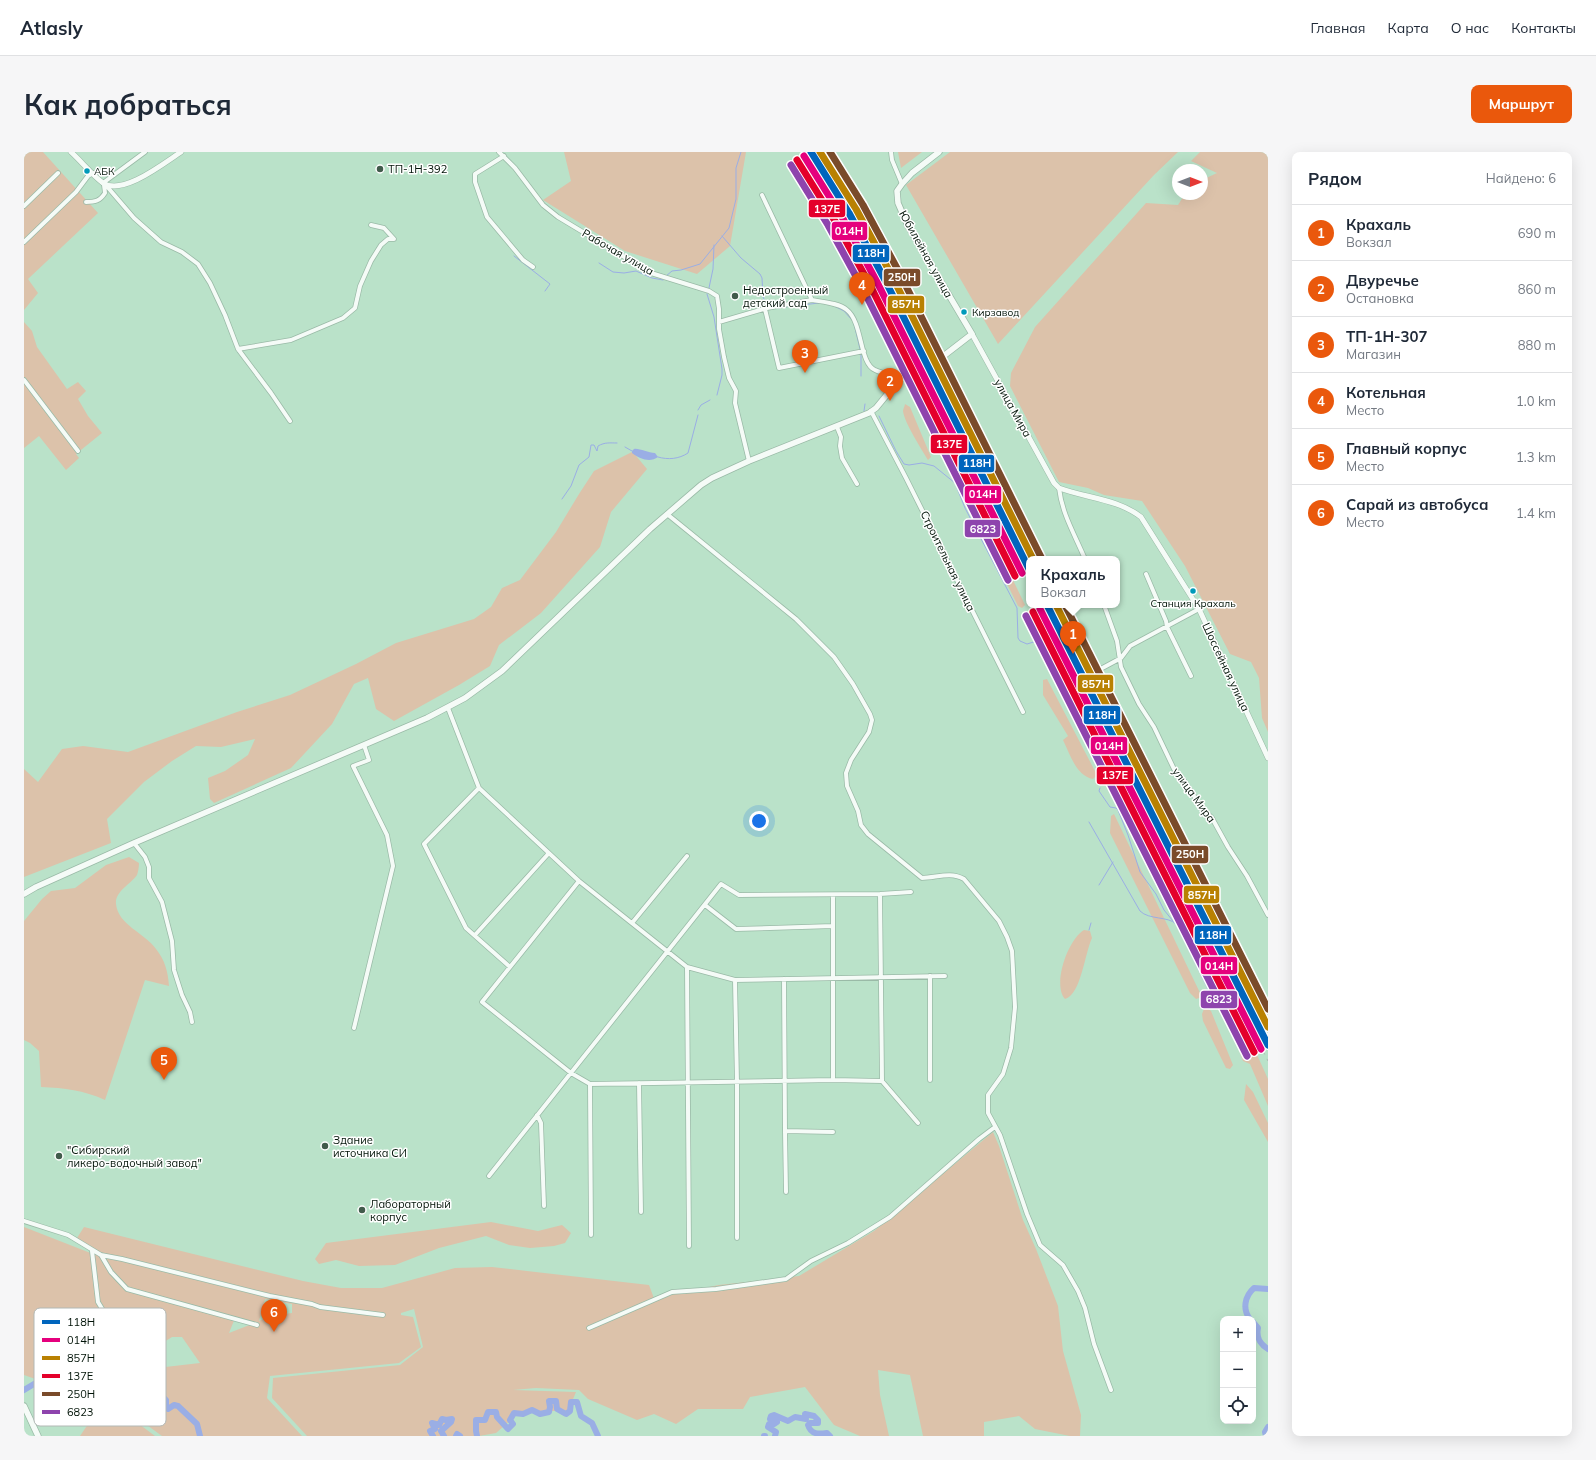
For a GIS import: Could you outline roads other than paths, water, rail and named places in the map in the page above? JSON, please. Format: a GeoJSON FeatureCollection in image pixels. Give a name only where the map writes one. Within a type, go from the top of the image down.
{"type":"FeatureCollection","features":[{"type":"Feature","properties":{"kind":"main road"},"geometry":{"type":"LineString","coordinates":[[902,184],[912,173],[939,152]]}},
{"type":"Feature","properties":{"kind":"main road","name":"Юбилейная улица"},"geometry":{"type":"LineString","coordinates":[[902,184],[897,191],[898,203],[903,215],[972,334]]}},
{"type":"Feature","properties":{"kind":"main road"},"geometry":{"type":"LineString","coordinates":[[24,894],[40,885],[134,843],[448,708],[465,698],[502,671],[667,514],[701,485],[712,478],[749,461],[837,427],[871,411],[902,378],[937,361],[972,334]]}},
{"type":"Feature","properties":{"kind":"main road"},"geometry":{"type":"LineString","coordinates":[[24,1406],[38,1436]]}},
{"type":"Feature","properties":{"kind":"street"},"geometry":{"type":"LineString","coordinates":[[71,152],[103,183],[134,218],[161,242],[182,252],[198,264],[210,283],[225,315],[238,349],[290,421]]}},
{"type":"Feature","properties":{"kind":"street"},"geometry":{"type":"LineString","coordinates":[[103,183],[145,152]]}},
{"type":"Feature","properties":{"kind":"street"},"geometry":{"type":"LineString","coordinates":[[103,183],[120,186],[128,184],[181,152]]}},
{"type":"Feature","properties":{"kind":"street","name":"Рабочая улица"},"geometry":{"type":"LineString","coordinates":[[499,152],[504,156],[543,205],[558,217],[651,273],[714,294],[718,301],[719,322],[724,357],[730,378],[736,391],[735,403],[749,461]]}},
{"type":"Feature","properties":{"kind":"street"},"geometry":{"type":"LineString","coordinates":[[891,152],[892,160],[902,184]]}},
{"type":"Feature","properties":{"kind":"street"},"geometry":{"type":"LineString","coordinates":[[504,156],[475,174],[475,182],[487,217],[515,251],[532,267]]}},
{"type":"Feature","properties":{"kind":"street"},"geometry":{"type":"LineString","coordinates":[[24,206],[58,173]]}},
{"type":"Feature","properties":{"kind":"street"},"geometry":{"type":"LineString","coordinates":[[24,242],[76,192],[88,176],[93,173]]}},
{"type":"Feature","properties":{"kind":"street"},"geometry":{"type":"LineString","coordinates":[[86,202],[95,202],[101,199],[106,190],[103,183]]}},
{"type":"Feature","properties":{"kind":"street"},"geometry":{"type":"LineString","coordinates":[[762,195],[812,300]]}},
{"type":"Feature","properties":{"kind":"street"},"geometry":{"type":"LineString","coordinates":[[238,349],[291,340],[343,318],[355,308],[360,286],[371,261],[380,245],[388,239],[394,238],[384,228],[371,225]]}},
{"type":"Feature","properties":{"kind":"street"},"geometry":{"type":"LineString","coordinates":[[719,322],[765,309],[812,300],[837,305],[848,310],[856,323],[869,366],[874,370],[899,375],[902,378]]}},
{"type":"Feature","properties":{"kind":"street"},"geometry":{"type":"LineString","coordinates":[[765,309],[779,368],[864,351]]}},
{"type":"Feature","properties":{"kind":"street","name":"улица Мира"},"geometry":{"type":"LineString","coordinates":[[972,334],[1054,483]]}},
{"type":"Feature","properties":{"kind":"street"},"geometry":{"type":"LineString","coordinates":[[24,380],[78,451]]}},
{"type":"Feature","properties":{"kind":"street","name":"Строительная улица"},"geometry":{"type":"LineString","coordinates":[[871,411],[910,485],[1023,712]]}},
{"type":"Feature","properties":{"kind":"street"},"geometry":{"type":"LineString","coordinates":[[837,427],[842,437],[840,446],[842,458],[857,484]]}},
{"type":"Feature","properties":{"kind":"street","name":"Шоссейная улица"},"geometry":{"type":"LineString","coordinates":[[1054,483],[1059,488],[1114,504],[1134,512],[1141,517],[1199,609],[1268,758]]}},
{"type":"Feature","properties":{"kind":"street"},"geometry":{"type":"LineString","coordinates":[[1059,488],[1061,502],[1066,517],[1084,556]]}},
{"type":"Feature","properties":{"kind":"street"},"geometry":{"type":"LineString","coordinates":[[667,514],[796,619],[834,657],[853,684],[872,720],[869,732],[851,760],[846,773],[847,786],[864,830],[922,878],[952,875],[964,879],[999,921],[1004,930],[1012,951],[1014,1013],[1011,1048],[1003,1074],[987,1097],[988,1113],[1004,1145],[1027,1214],[1040,1245],[1063,1265],[1078,1291],[1085,1308],[1094,1344],[1111,1390]]}},
{"type":"Feature","properties":{"kind":"street"},"geometry":{"type":"LineString","coordinates":[[1146,574],[1167,626],[1191,676]]}},
{"type":"Feature","properties":{"kind":"street","name":"улица Мира"},"geometry":{"type":"LineString","coordinates":[[1105,608],[1117,641],[1121,667],[1139,704],[1154,727],[1174,769],[1185,782],[1201,807],[1212,818],[1228,847],[1247,876],[1268,915]]}},
{"type":"Feature","properties":{"kind":"street"},"geometry":{"type":"LineString","coordinates":[[1095,672],[1120,658],[1130,646],[1199,609]]}},
{"type":"Feature","properties":{"kind":"street"},"geometry":{"type":"LineString","coordinates":[[448,708],[479,788],[579,881],[669,951],[687,967],[734,980],[945,976]]}},
{"type":"Feature","properties":{"kind":"street"},"geometry":{"type":"LineString","coordinates":[[354,1028],[393,866],[387,835],[353,766],[369,760],[364,745]]}},
{"type":"Feature","properties":{"kind":"street"},"geometry":{"type":"LineString","coordinates":[[479,788],[424,844],[466,928],[510,967]]}},
{"type":"Feature","properties":{"kind":"street"},"geometry":{"type":"LineString","coordinates":[[134,843],[145,857],[149,867],[150,878],[162,902],[172,941],[174,970],[190,1012],[192,1022]]}},
{"type":"Feature","properties":{"kind":"street"},"geometry":{"type":"LineString","coordinates":[[475,935],[549,853]]}},
{"type":"Feature","properties":{"kind":"street"},"geometry":{"type":"LineString","coordinates":[[632,923],[687,856]]}},
{"type":"Feature","properties":{"kind":"street"},"geometry":{"type":"LineString","coordinates":[[579,881],[482,1002],[570,1073],[590,1084],[785,1082],[833,1080],[882,1081]]}},
{"type":"Feature","properties":{"kind":"street"},"geometry":{"type":"LineString","coordinates":[[488,1176],[721,884],[739,895],[833,895],[911,892]]}},
{"type":"Feature","properties":{"kind":"street"},"geometry":{"type":"LineString","coordinates":[[880,894],[882,1081],[918,1123]]}},
{"type":"Feature","properties":{"kind":"street"},"geometry":{"type":"LineString","coordinates":[[833,895],[833,1080]]}},
{"type":"Feature","properties":{"kind":"street"},"geometry":{"type":"LineString","coordinates":[[705,905],[736,929],[833,926]]}},
{"type":"Feature","properties":{"kind":"street"},"geometry":{"type":"LineString","coordinates":[[687,967],[690,1246]]}},
{"type":"Feature","properties":{"kind":"street"},"geometry":{"type":"LineString","coordinates":[[930,976],[930,1080]]}},
{"type":"Feature","properties":{"kind":"street"},"geometry":{"type":"LineString","coordinates":[[784,979],[786,1192]]}},
{"type":"Feature","properties":{"kind":"street"},"geometry":{"type":"LineString","coordinates":[[734,980],[737,1082],[737,1238]]}},
{"type":"Feature","properties":{"kind":"street"},"geometry":{"type":"LineString","coordinates":[[639,1083],[641,1212]]}},
{"type":"Feature","properties":{"kind":"street"},"geometry":{"type":"LineString","coordinates":[[590,1084],[591,1235]]}},
{"type":"Feature","properties":{"kind":"street"},"geometry":{"type":"LineString","coordinates":[[537,1115],[541,1123],[544,1206]]}},
{"type":"Feature","properties":{"kind":"street"},"geometry":{"type":"LineString","coordinates":[[589,1328],[672,1292],[716,1289],[786,1279],[811,1261],[848,1244],[890,1217],[980,1138],[995,1127]]}},
{"type":"Feature","properties":{"kind":"street"},"geometry":{"type":"LineString","coordinates":[[785,1131],[833,1132]]}},
{"type":"Feature","properties":{"kind":"street"},"geometry":{"type":"LineString","coordinates":[[24,1222],[68,1236],[101,1255],[270,1296],[312,1304],[320,1308],[383,1315]]}},
{"type":"Feature","properties":{"kind":"street"},"geometry":{"type":"LineString","coordinates":[[92,1251],[98,1302],[102,1308]]}},
{"type":"Feature","properties":{"kind":"street"},"geometry":{"type":"LineString","coordinates":[[101,1255],[111,1272],[127,1289],[257,1325]]}},
{"type":"Feature","properties":{"kind":"water"},"geometry":{"type":"Polygon","coordinates":[[[634,449],[655,453],[658,457],[648,460],[638,457],[632,453],[634,449]]]}},
{"type":"Feature","properties":{"kind":"waterway"},"geometry":{"type":"LineString","coordinates":[[666,276],[672,271],[681,270],[700,264],[729,228],[736,199],[736,168],[741,152]]}},
{"type":"Feature","properties":{"kind":"waterway"},"geometry":{"type":"LineString","coordinates":[[722,236],[741,258],[760,274],[762,278],[763,297],[767,305]]}},
{"type":"Feature","properties":{"kind":"waterway"},"geometry":{"type":"LineString","coordinates":[[709,288],[713,269],[714,245]]}},
{"type":"Feature","properties":{"kind":"waterway"},"geometry":{"type":"LineString","coordinates":[[514,256],[550,284],[545,291]]}},
{"type":"Feature","properties":{"kind":"waterway"},"geometry":{"type":"LineString","coordinates":[[599,263],[613,272],[624,273],[636,271],[652,278],[663,280]]}},
{"type":"Feature","properties":{"kind":"waterway"},"geometry":{"type":"LineString","coordinates":[[707,294],[714,317],[722,369],[717,395]]}},
{"type":"Feature","properties":{"kind":"waterway"},"geometry":{"type":"LineString","coordinates":[[776,308],[819,303]]}},
{"type":"Feature","properties":{"kind":"waterway"},"geometry":{"type":"LineString","coordinates":[[832,305],[844,311],[851,319]]}},
{"type":"Feature","properties":{"kind":"waterway"},"geometry":{"type":"LineString","coordinates":[[854,324],[860,349]]}},
{"type":"Feature","properties":{"kind":"waterway"},"geometry":{"type":"LineString","coordinates":[[861,354],[861,376]]}},
{"type":"Feature","properties":{"kind":"waterway"},"geometry":{"type":"LineString","coordinates":[[698,410],[701,405],[710,400]]}},
{"type":"Feature","properties":{"kind":"waterway"},"geometry":{"type":"LineString","coordinates":[[864,411],[865,404]]}},
{"type":"Feature","properties":{"kind":"waterway"},"geometry":{"type":"LineString","coordinates":[[658,457],[681,457],[688,453],[698,415]]}},
{"type":"Feature","properties":{"kind":"waterway"},"geometry":{"type":"LineString","coordinates":[[879,416],[904,464],[909,465],[922,463],[934,466],[955,483],[965,508],[1017,608],[1018,638],[1020,641],[1027,644],[1037,641],[1039,644],[1064,701],[1104,778],[1105,782],[1103,785]]}},
{"type":"Feature","properties":{"kind":"waterway"},"geometry":{"type":"LineString","coordinates":[[562,499],[571,486],[579,465],[589,457],[591,445],[594,445],[597,451],[598,446],[608,443],[617,443]]}},
{"type":"Feature","properties":{"kind":"waterway"},"geometry":{"type":"LineString","coordinates":[[625,447],[632,451]]}},
{"type":"Feature","properties":{"kind":"waterway"},"geometry":{"type":"LineString","coordinates":[[1100,788],[1099,791],[1110,807],[1118,810],[1140,872],[1156,894],[1164,910],[1173,921]]}},
{"type":"Feature","properties":{"kind":"waterway"},"geometry":{"type":"LineString","coordinates":[[1089,822],[1140,911],[1148,916],[1168,920],[1176,924],[1211,995]]}},
{"type":"Feature","properties":{"kind":"waterway"},"geometry":{"type":"LineString","coordinates":[[1099,885],[1113,862]]}},
{"type":"Feature","properties":{"kind":"waterway"},"geometry":{"type":"LineString","coordinates":[[1089,930],[1091,923]]}},
{"type":"Feature","properties":{"kind":"waterway"},"geometry":{"type":"LineString","coordinates":[[1248,1316],[1245,1307],[1248,1295],[1254,1288],[1268,1289]]}},
{"type":"Feature","properties":{"kind":"waterway"},"geometry":{"type":"LineString","coordinates":[[1256,1326],[1258,1328],[1259,1340],[1268,1349]]}},
{"type":"Feature","properties":{"kind":"waterway"},"geometry":{"type":"LineString","coordinates":[[24,1390],[34,1384]]}},
{"type":"Feature","properties":{"kind":"waterway"},"geometry":{"type":"LineString","coordinates":[[166,1400],[166,1407]]}},
{"type":"Feature","properties":{"kind":"waterway"},"geometry":{"type":"LineString","coordinates":[[477,1436],[476,1420],[485,1420],[488,1412],[496,1412],[497,1417],[508,1429],[513,1424],[510,1420],[514,1413],[523,1414],[532,1410],[540,1414],[549,1412],[549,1401],[556,1401],[557,1409],[566,1414],[570,1411],[571,1402],[577,1402],[581,1416],[592,1423],[598,1436]]}},
{"type":"Feature","properties":{"kind":"waterway"},"geometry":{"type":"LineString","coordinates":[[166,1407],[168,1409],[174,1405],[178,1406],[197,1424],[200,1436]]}},
{"type":"Feature","properties":{"kind":"waterway"},"geometry":{"type":"LineString","coordinates":[[775,1436],[776,1432],[768,1427],[769,1424],[774,1424],[777,1422],[770,1419],[771,1416],[774,1415],[788,1421],[795,1417],[806,1419],[805,1414],[814,1416],[818,1420],[818,1423],[810,1423],[808,1425],[811,1431],[818,1434],[827,1433],[830,1436]]}},
{"type":"Feature","properties":{"kind":"waterway"},"geometry":{"type":"LineString","coordinates":[[433,1436],[430,1431],[435,1429],[432,1423],[439,1425],[442,1419],[452,1419],[451,1422],[441,1431],[444,1436]]}},
{"type":"Feature","properties":{"kind":"waterway"},"geometry":{"type":"LineString","coordinates":[[1266,1436],[1265,1432],[1268,1427]]}},
{"type":"Feature","properties":{"kind":"waterway"},"geometry":{"type":"LineString","coordinates":[[456,1436],[457,1434],[460,1436]]}},
{"type":"Feature","properties":{"kind":"railway"},"geometry":{"type":"LineString","coordinates":[[1231,954],[1268,1018]]}},
{"type":"Feature","properties":{"kind":"railway"},"geometry":{"type":"LineString","coordinates":[[1258,1041],[1268,1061]]}},
{"type":"Feature","properties":{"kind":"place","name":"ТП-1Н-392"},"geometry":{"type":"Point","coordinates":[380,169]}},
{"type":"Feature","properties":{"kind":"place","name":"АБК"},"geometry":{"type":"Point","coordinates":[87,171]}},
{"type":"Feature","properties":{"kind":"place","name":"Недостроенный детский сад"},"geometry":{"type":"Point","coordinates":[735,296]}},
{"type":"Feature","properties":{"kind":"place","name":"Котельная"},"geometry":{"type":"Point","coordinates":[862,305]}},
{"type":"Feature","properties":{"kind":"place","name":"Кирзавод"},"geometry":{"type":"Point","coordinates":[964,312]}},
{"type":"Feature","properties":{"kind":"place","name":"ТП-1Н-307"},"geometry":{"type":"Point","coordinates":[805,373]}},
{"type":"Feature","properties":{"kind":"place","name":"Двуречье"},"geometry":{"type":"Point","coordinates":[890,401]}},
{"type":"Feature","properties":{"kind":"place","name":"Станция Крахаль"},"geometry":{"type":"Point","coordinates":[1193,591]}},
{"type":"Feature","properties":{"kind":"place","name":"Крахаль"},"geometry":{"type":"Point","coordinates":[1073,654]}},
{"type":"Feature","properties":{"kind":"place","name":"Главный корпус"},"geometry":{"type":"Point","coordinates":[164,1080]}},
{"type":"Feature","properties":{"kind":"place","name":"Здание источника СИ"},"geometry":{"type":"Point","coordinates":[325,1146]}},
{"type":"Feature","properties":{"kind":"place","name":"\"Сибирский ликеро-водочный завод\""},"geometry":{"type":"Point","coordinates":[59,1156]}},
{"type":"Feature","properties":{"kind":"place","name":"Лабораторный корпус"},"geometry":{"type":"Point","coordinates":[362,1210]}},
{"type":"Feature","properties":{"kind":"place","name":"Сарай из автобуса"},"geometry":{"type":"Point","coordinates":[274,1332]}}]}
